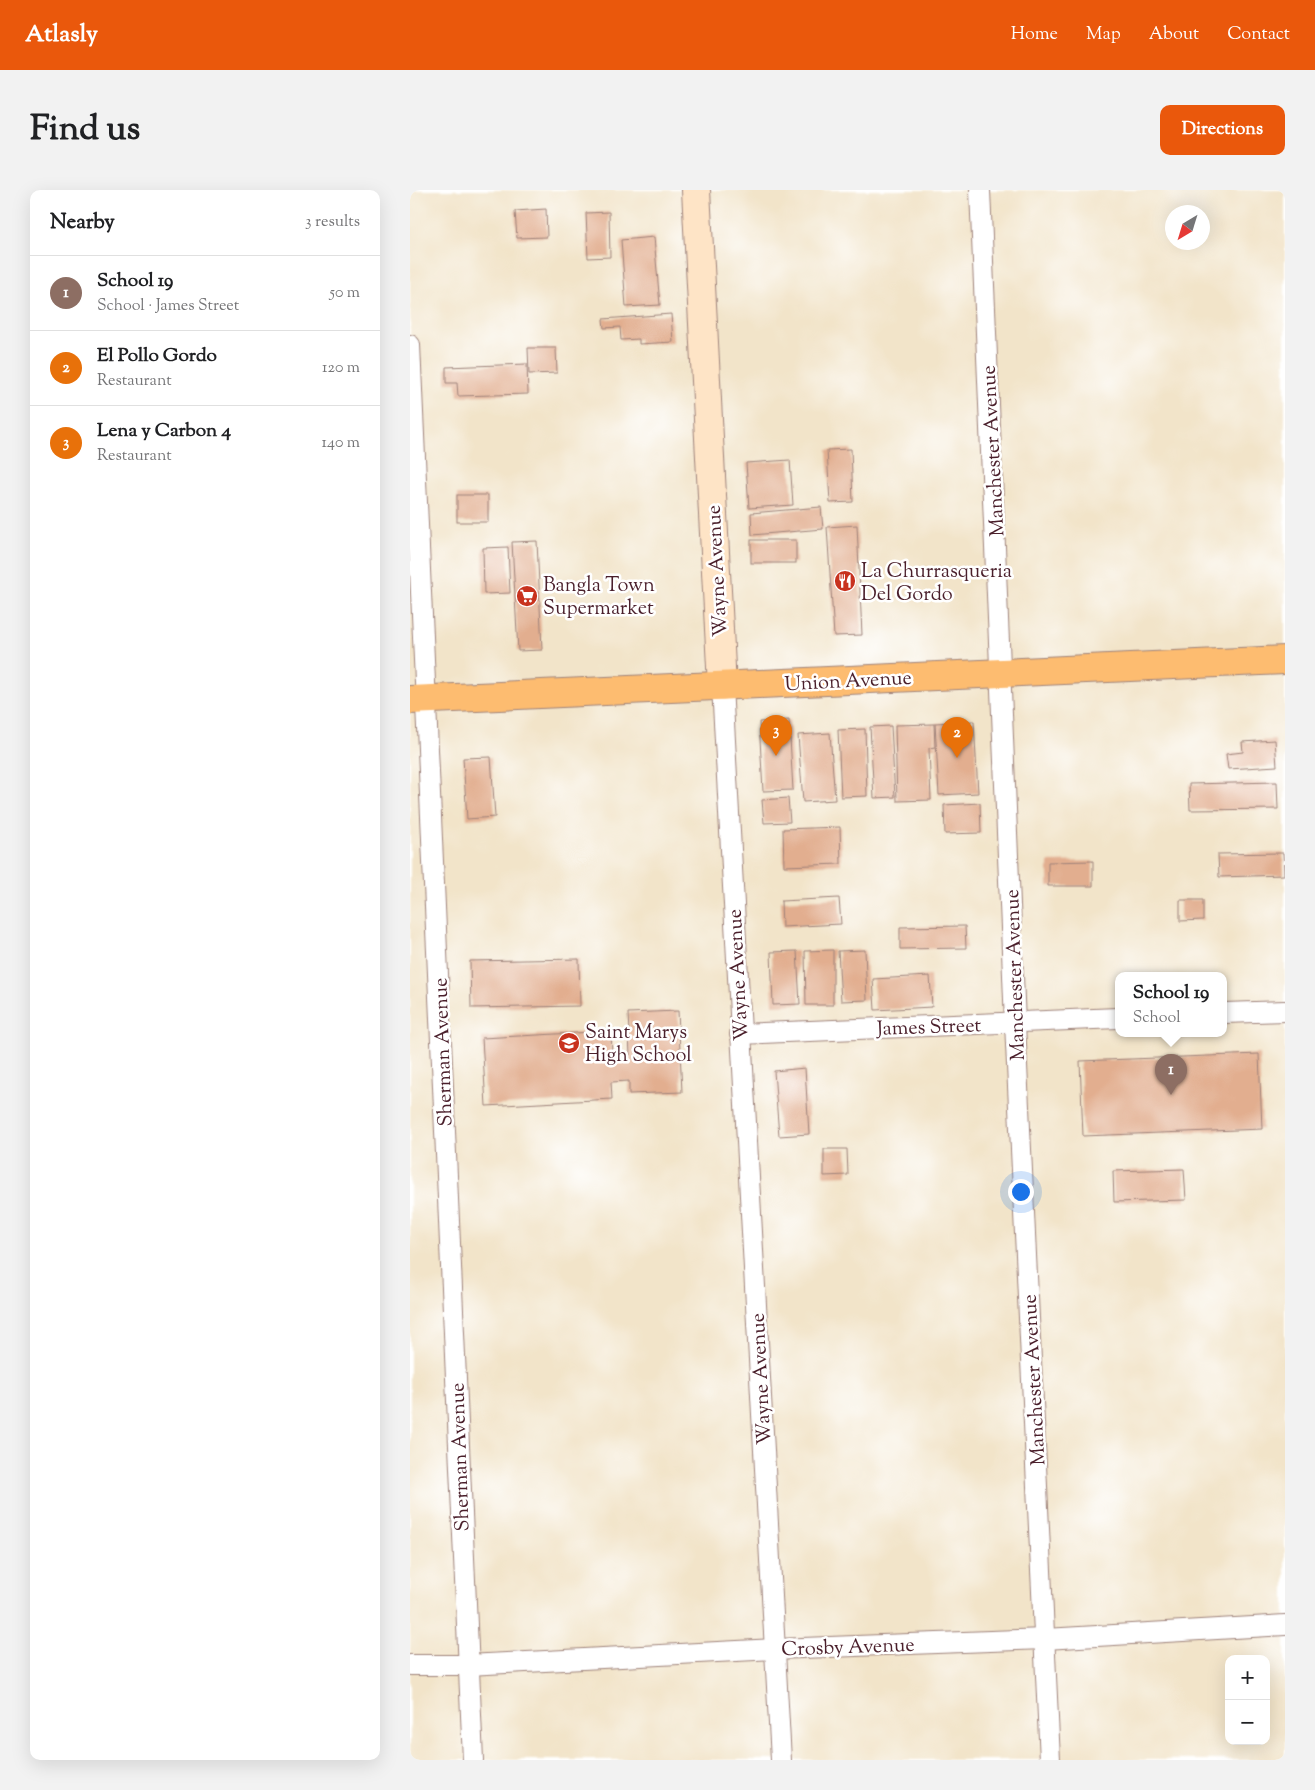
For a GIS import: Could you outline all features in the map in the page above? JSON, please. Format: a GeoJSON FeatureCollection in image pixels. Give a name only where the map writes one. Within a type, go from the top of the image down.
{"type":"FeatureCollection","features":[{"type":"Feature","properties":{"kind":"main road","name":"Wayne Avenue"},"geometry":{"type":"LineString","coordinates":[[696,190],[722,686]]}},
{"type":"Feature","properties":{"kind":"main road","name":"Union Avenue"},"geometry":{"type":"LineString","coordinates":[[418,699],[1285,660]]}},
{"type":"Feature","properties":{"kind":"street","name":"Manchester Avenue"},"geometry":{"type":"LineString","coordinates":[[980,190],[1002,673],[1015,1022],[1050,1760]]}},
{"type":"Feature","properties":{"kind":"street","name":"Sherman Avenue"},"geometry":{"type":"LineString","coordinates":[[410,345],[418,699],[474,1760]]}},
{"type":"Feature","properties":{"kind":"street","name":"Wayne Avenue"},"geometry":{"type":"LineString","coordinates":[[722,686],[781,1760]]}},
{"type":"Feature","properties":{"kind":"street"},"geometry":{"type":"LineString","coordinates":[[1227,1014],[1285,1011]]}},
{"type":"Feature","properties":{"kind":"street","name":"James Street"},"geometry":{"type":"LineString","coordinates":[[740,1034],[1115,1018]]}},
{"type":"Feature","properties":{"kind":"street","name":"Crosby Avenue"},"geometry":{"type":"LineString","coordinates":[[410,1665],[468,1665],[775,1649],[1045,1639],[1285,1625]]}},
{"type":"Feature","properties":{"kind":"building"},"geometry":{"type":"Polygon","coordinates":[[[546,209],[547,237],[517,238],[515,211],[546,209]]]}},
{"type":"Feature","properties":{"kind":"building"},"geometry":{"type":"Polygon","coordinates":[[[609,212],[610,257],[588,258],[586,213],[609,212]]]}},
{"type":"Feature","properties":{"kind":"building"},"geometry":{"type":"Polygon","coordinates":[[[654,237],[660,305],[626,307],[621,240],[654,237]]]}},
{"type":"Feature","properties":{"kind":"building"},"geometry":{"type":"Polygon","coordinates":[[[671,314],[673,342],[639,344],[639,339],[621,340],[620,327],[604,328],[603,319],[671,314]]]}},
{"type":"Feature","properties":{"kind":"building"},"geometry":{"type":"Polygon","coordinates":[[[528,348],[556,348],[557,373],[529,374],[528,348]]]}},
{"type":"Feature","properties":{"kind":"building"},"geometry":{"type":"Polygon","coordinates":[[[527,364],[528,394],[458,396],[457,383],[446,383],[446,367],[527,364]]]}},
{"type":"Feature","properties":{"kind":"building"},"geometry":{"type":"Polygon","coordinates":[[[851,449],[853,502],[830,503],[827,450],[851,449]]]}},
{"type":"Feature","properties":{"kind":"building"},"geometry":{"type":"Polygon","coordinates":[[[790,460],[793,505],[749,508],[746,463],[790,460]]]}},
{"type":"Feature","properties":{"kind":"building"},"geometry":{"type":"Polygon","coordinates":[[[457,495],[488,495],[488,522],[457,522],[457,495]]]}},
{"type":"Feature","properties":{"kind":"building"},"geometry":{"type":"Polygon","coordinates":[[[821,507],[823,529],[752,535],[751,513],[821,507]]]}},
{"type":"Feature","properties":{"kind":"building","name":"La Churrasqueria Del Gordo"},"geometry":{"type":"Polygon","coordinates":[[[857,525],[862,635],[834,636],[827,527],[857,525]]]}},
{"type":"Feature","properties":{"kind":"building"},"geometry":{"type":"Polygon","coordinates":[[[751,540],[796,540],[796,563],[751,563],[751,540]]]}},
{"type":"Feature","properties":{"kind":"building","name":"Bangla Town Supermarket"},"geometry":{"type":"Polygon","coordinates":[[[537,541],[542,650],[518,651],[512,542],[537,541]]]}},
{"type":"Feature","properties":{"kind":"building"},"geometry":{"type":"Polygon","coordinates":[[[508,547],[510,593],[484,594],[483,548],[508,547]]]}},
{"type":"Feature","properties":{"kind":"building"},"geometry":{"type":"Polygon","coordinates":[[[789,720],[793,790],[763,791],[759,722],[789,720]]]}},
{"type":"Feature","properties":{"kind":"building"},"geometry":{"type":"Polygon","coordinates":[[[974,721],[978,793],[939,795],[935,723],[974,721]]]}},
{"type":"Feature","properties":{"kind":"building"},"geometry":{"type":"Polygon","coordinates":[[[934,724],[935,747],[929,748],[931,800],[897,801],[895,725],[934,724]]]}},
{"type":"Feature","properties":{"kind":"building"},"geometry":{"type":"Polygon","coordinates":[[[891,726],[895,797],[874,798],[870,727],[891,726]]]}},
{"type":"Feature","properties":{"kind":"building"},"geometry":{"type":"Polygon","coordinates":[[[865,729],[867,796],[841,797],[838,730],[865,729]]]}},
{"type":"Feature","properties":{"kind":"building"},"geometry":{"type":"Polygon","coordinates":[[[830,733],[835,800],[803,802],[798,735],[830,733]]]}},
{"type":"Feature","properties":{"kind":"building"},"geometry":{"type":"Polygon","coordinates":[[[1275,740],[1277,766],[1228,769],[1226,754],[1243,752],[1242,742],[1275,740]]]}},
{"type":"Feature","properties":{"kind":"building"},"geometry":{"type":"Polygon","coordinates":[[[491,757],[495,817],[467,819],[463,758],[491,757]]]}},
{"type":"Feature","properties":{"kind":"building"},"geometry":{"type":"Polygon","coordinates":[[[1277,782],[1278,809],[1190,810],[1189,784],[1277,782]]]}},
{"type":"Feature","properties":{"kind":"building"},"geometry":{"type":"Polygon","coordinates":[[[788,798],[790,822],[764,823],[762,800],[788,798]]]}},
{"type":"Feature","properties":{"kind":"building"},"geometry":{"type":"Polygon","coordinates":[[[980,803],[981,833],[945,834],[944,805],[980,803]]]}},
{"type":"Feature","properties":{"kind":"building"},"geometry":{"type":"Polygon","coordinates":[[[840,827],[841,864],[784,866],[783,829],[840,827]]]}},
{"type":"Feature","properties":{"kind":"building"},"geometry":{"type":"Polygon","coordinates":[[[1283,853],[1284,875],[1219,877],[1218,854],[1283,853]]]}},
{"type":"Feature","properties":{"kind":"building"},"geometry":{"type":"Polygon","coordinates":[[[1093,861],[1093,886],[1048,886],[1048,862],[1093,861]]]}},
{"type":"Feature","properties":{"kind":"building"},"geometry":{"type":"Polygon","coordinates":[[[839,898],[841,924],[782,927],[781,901],[839,898]]]}},
{"type":"Feature","properties":{"kind":"building"},"geometry":{"type":"Polygon","coordinates":[[[1180,900],[1203,900],[1203,920],[1180,921],[1180,900]]]}},
{"type":"Feature","properties":{"kind":"building"},"geometry":{"type":"Polygon","coordinates":[[[965,926],[966,948],[900,949],[900,927],[965,926]]]}},
{"type":"Feature","properties":{"kind":"building"},"geometry":{"type":"Polygon","coordinates":[[[833,950],[833,1005],[806,1005],[805,951],[833,950]]]}},
{"type":"Feature","properties":{"kind":"building"},"geometry":{"type":"Polygon","coordinates":[[[865,950],[867,1000],[841,1001],[838,951],[865,950]]]}},
{"type":"Feature","properties":{"kind":"building"},"geometry":{"type":"Polygon","coordinates":[[[797,951],[800,1004],[773,1005],[771,952],[797,951]]]}},
{"type":"Feature","properties":{"kind":"building"},"geometry":{"type":"Polygon","coordinates":[[[579,959],[580,1006],[471,1008],[470,961],[579,959]]]}},
{"type":"Feature","properties":{"kind":"building"},"geometry":{"type":"Polygon","coordinates":[[[930,976],[932,1007],[875,1010],[873,979],[930,976]]]}},
{"type":"Feature","properties":{"kind":"building"},"geometry":{"type":"Polygon","coordinates":[[[678,1011],[682,1092],[629,1094],[629,1081],[611,1082],[612,1099],[486,1106],[482,1038],[611,1031],[612,1056],[630,1055],[628,1013],[678,1011]]]}},
{"type":"Feature","properties":{"kind":"building"},"geometry":{"type":"Polygon","coordinates":[[[1259,1054],[1262,1129],[1083,1136],[1080,1061],[1259,1054]]]}},
{"type":"Feature","properties":{"kind":"building"},"geometry":{"type":"Polygon","coordinates":[[[805,1068],[809,1134],[779,1136],[774,1071],[805,1068]]]}},
{"type":"Feature","properties":{"kind":"building"},"geometry":{"type":"Polygon","coordinates":[[[824,1149],[847,1149],[848,1175],[824,1176],[824,1149]]]}},
{"type":"Feature","properties":{"kind":"building"},"geometry":{"type":"Polygon","coordinates":[[[1184,1169],[1186,1200],[1114,1202],[1113,1171],[1184,1169]]]}},
{"type":"Feature","properties":{"kind":"place","name":"La Churrasqueria Del Gordo"},"geometry":{"type":"Point","coordinates":[845,581]}},
{"type":"Feature","properties":{"kind":"place","name":"Bangla Town Supermarket"},"geometry":{"type":"Point","coordinates":[527,596]}},
{"type":"Feature","properties":{"kind":"place","name":"Lena y Carbon 4"},"geometry":{"type":"Point","coordinates":[776,756]}},
{"type":"Feature","properties":{"kind":"place","name":"El Pollo Gordo"},"geometry":{"type":"Point","coordinates":[957,758]}},
{"type":"Feature","properties":{"kind":"place","name":"Saint Marys High School"},"geometry":{"type":"Point","coordinates":[569,1043]}},
{"type":"Feature","properties":{"kind":"place","name":"School 19"},"geometry":{"type":"Point","coordinates":[1171,1095]}}]}
